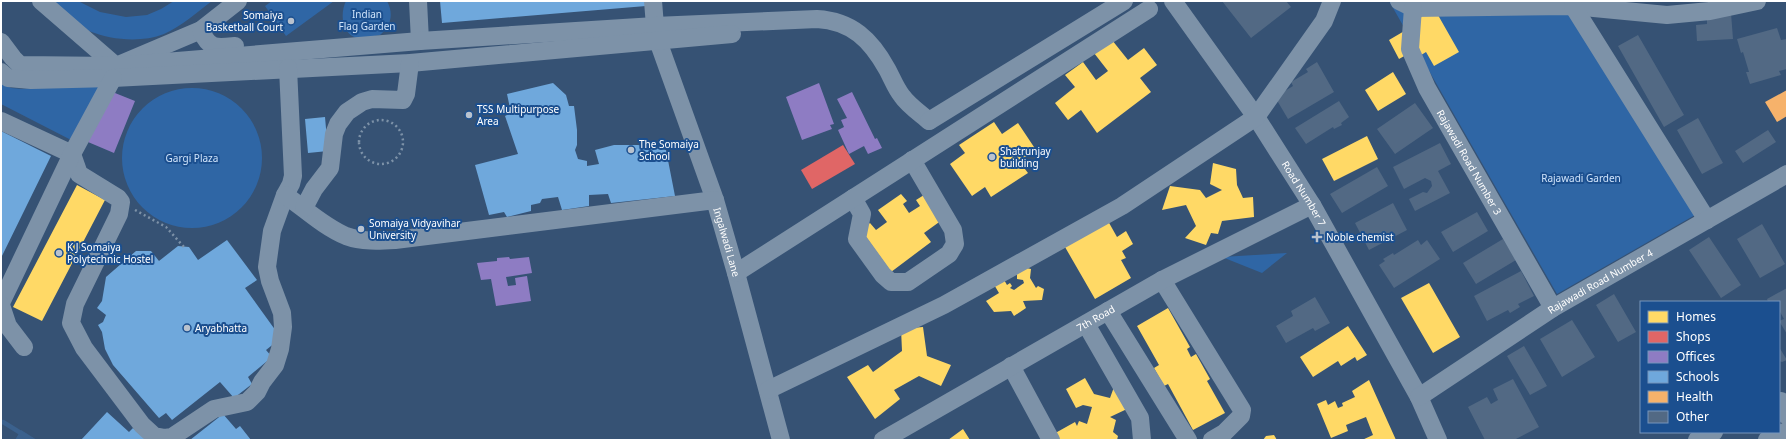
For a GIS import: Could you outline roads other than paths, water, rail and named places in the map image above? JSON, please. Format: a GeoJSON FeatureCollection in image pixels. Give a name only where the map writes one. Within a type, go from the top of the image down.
{"type":"FeatureCollection","features":[{"type":"Feature","properties":{"kind":"street"},"geometry":{"type":"LineString","coordinates":[[41,1],[115,72]]}},
{"type":"Feature","properties":{"kind":"street"},"geometry":{"type":"LineString","coordinates":[[24,348],[8,326],[1,304],[72,154],[115,72],[201,30],[238,1]]}},
{"type":"Feature","properties":{"kind":"street"},"geometry":{"type":"LineString","coordinates":[[418,1],[420,41]]}},
{"type":"Feature","properties":{"kind":"street","name":"Ingalwadi Lane"},"geometry":{"type":"LineString","coordinates":[[653,1],[658,38],[715,200],[768,390],[780,440]]}},
{"type":"Feature","properties":{"kind":"street"},"geometry":{"type":"LineString","coordinates":[[1,42],[20,65],[115,72],[288,68],[410,63],[658,38],[817,19],[832,20],[849,26],[870,42],[886,67],[902,97],[929,121],[1124,1]]}},
{"type":"Feature","properties":{"kind":"street","name":"Road Number 7"},"geometry":{"type":"LineString","coordinates":[[1174,1],[1256,117],[1312,205],[1419,397],[1438,440]]}},
{"type":"Feature","properties":{"kind":"street"},"geometry":{"type":"LineString","coordinates":[[768,390],[944,305],[1122,206],[1256,117],[1324,21],[1332,1]]}},
{"type":"Feature","properties":{"kind":"street"},"geometry":{"type":"LineString","coordinates":[[1406,4],[1573,6],[1667,15],[1710,11],[1757,1]]}},
{"type":"Feature","properties":{"kind":"street","name":"Rajawadi Road Number 3"},"geometry":{"type":"LineString","coordinates":[[1406,4],[1410,50],[1427,88],[1553,308]]}},
{"type":"Feature","properties":{"kind":"street"},"geometry":{"type":"LineString","coordinates":[[1573,6],[1707,220]]}},
{"type":"Feature","properties":{"kind":"street"},"geometry":{"type":"LineString","coordinates":[[736,273],[1149,9]]}},
{"type":"Feature","properties":{"kind":"street"},"geometry":{"type":"LineString","coordinates":[[201,30],[206,40],[213,46],[218,48],[236,46],[237,57]]}},
{"type":"Feature","properties":{"kind":"street"},"geometry":{"type":"LineString","coordinates":[[1,72],[8,78],[19,80],[115,72],[237,57],[420,41],[658,38]]}},
{"type":"Feature","properties":{"kind":"street"},"geometry":{"type":"LineString","coordinates":[[304,208],[318,182],[330,168],[332,142],[342,117],[352,107],[362,102],[381,98],[397,101],[403,100],[406,94],[410,63]]}},
{"type":"Feature","properties":{"kind":"street"},"geometry":{"type":"LineString","coordinates":[[1,121],[72,154],[79,174],[118,198],[121,202],[119,214],[75,304],[70,323],[84,348],[142,425],[154,436],[166,438],[181,432],[214,409],[247,402],[257,392],[262,382],[275,365],[280,349],[283,327],[282,313],[270,281],[267,267],[272,231],[293,176],[288,68]]}},
{"type":"Feature","properties":{"kind":"street"},"geometry":{"type":"LineString","coordinates":[[853,198],[862,214],[857,239],[883,275],[891,282],[908,282],[949,254],[956,244],[953,230],[912,160]]}},
{"type":"Feature","properties":{"kind":"street","name":"Rajawadi Road Number 4"},"geometry":{"type":"LineString","coordinates":[[1419,397],[1553,308],[1787,174]]}},
{"type":"Feature","properties":{"kind":"street"},"geometry":{"type":"LineString","coordinates":[[285,195],[346,236],[370,241],[395,240],[715,200]]}},
{"type":"Feature","properties":{"kind":"street","name":"7th Road"},"geometry":{"type":"LineString","coordinates":[[883,440],[1162,280],[1312,205]]}},
{"type":"Feature","properties":{"kind":"street"},"geometry":{"type":"LineString","coordinates":[[1162,280],[1242,410],[1241,416],[1224,433],[1212,440]]}},
{"type":"Feature","properties":{"kind":"street"},"geometry":{"type":"LineString","coordinates":[[1108,311],[1188,440]]}},
{"type":"Feature","properties":{"kind":"street"},"geometry":{"type":"LineString","coordinates":[[1086,324],[1140,418],[1142,440]]}},
{"type":"Feature","properties":{"kind":"street"},"geometry":{"type":"LineString","coordinates":[[1012,366],[1051,440]]}},
{"type":"Feature","properties":{"kind":"street"},"geometry":{"type":"LineString","coordinates":[[1767,440],[1787,431]]}},
{"type":"Feature","properties":{"kind":"street"},"geometry":{"type":"LineString","coordinates":[[1697,440],[1712,433]]}},
{"type":"Feature","properties":{"kind":"waterway"},"geometry":{"type":"LineString","coordinates":[[3,422],[32,440]]}},
{"type":"Feature","properties":{"kind":"place","name":"Somaiya Basketball Court"},"geometry":{"type":"Point","coordinates":[291,21]}},
{"type":"Feature","properties":{"kind":"place","name":"TSS Multipurpose Area"},"geometry":{"type":"Point","coordinates":[469,115]}},
{"type":"Feature","properties":{"kind":"place","name":"The Somaiya School"},"geometry":{"type":"Point","coordinates":[631,150]}},
{"type":"Feature","properties":{"kind":"place","name":"Shatrunjay building"},"geometry":{"type":"Point","coordinates":[992,157]}},
{"type":"Feature","properties":{"kind":"place","name":"Somaiya Vidyavihar University"},"geometry":{"type":"Point","coordinates":[361,229]}},
{"type":"Feature","properties":{"kind":"place","name":"Noble chemist"},"geometry":{"type":"Point","coordinates":[1317,237]}},
{"type":"Feature","properties":{"kind":"place","name":"K J Somaiya Polytechnic Hostel"},"geometry":{"type":"Point","coordinates":[59,253]}},
{"type":"Feature","properties":{"kind":"place","name":"Aryabhatta"},"geometry":{"type":"Point","coordinates":[187,328]}},
{"type":"Feature","properties":{"kind":"park label","name":"Indian Flag Garden"},"geometry":{"type":"Point","coordinates":[367,20]}},
{"type":"Feature","properties":{"kind":"park label","name":"Gargi Plaza"},"geometry":{"type":"Point","coordinates":[192,158]}},
{"type":"Feature","properties":{"kind":"park label","name":"Rajawadi Garden"},"geometry":{"type":"Point","coordinates":[1581,178]}}]}
